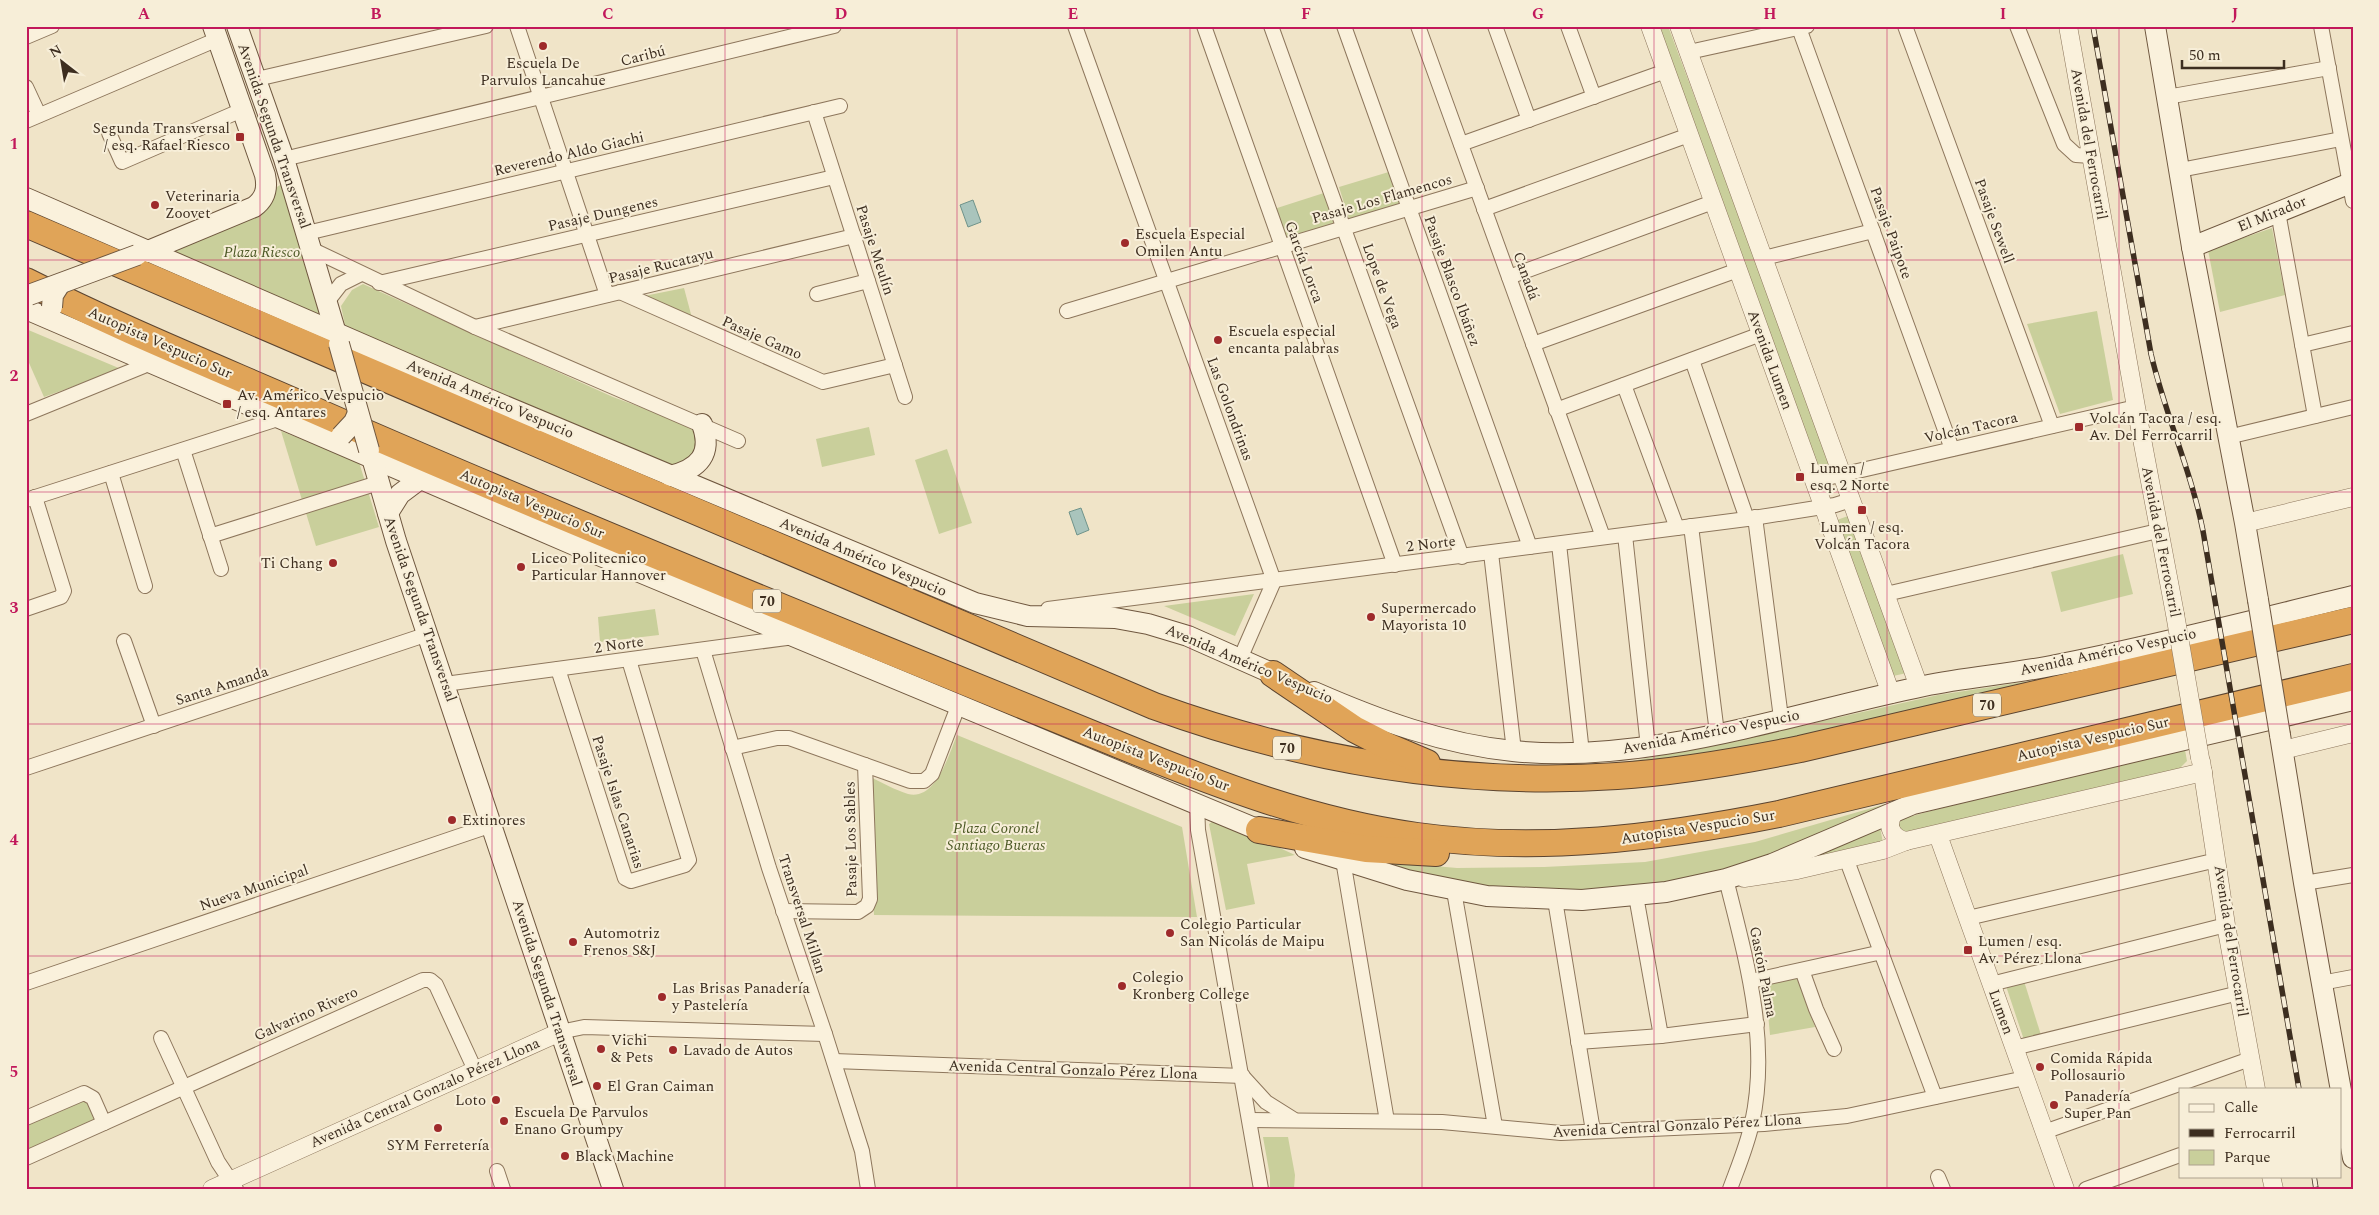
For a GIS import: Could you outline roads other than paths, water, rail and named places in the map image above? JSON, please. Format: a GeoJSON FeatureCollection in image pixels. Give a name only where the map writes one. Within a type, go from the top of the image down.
{"type":"FeatureCollection","features":[{"type":"Feature","properties":{"kind":"highway","name":"70"},"geometry":{"type":"LineString","coordinates":[[26,224],[1154,706],[1207,725],[1288,748],[1379,766],[1471,777],[1544,779],[1618,776],[1736,761],[1800,749],[2353,620]]}},
{"type":"Feature","properties":{"kind":"highway","name":"Autopista Vespucio Sur"},"geometry":{"type":"LineString","coordinates":[[27,295],[164,345],[499,491],[1188,773],[1297,810],[1350,824],[1436,839],[1531,845],[1624,840],[1688,832],[2353,677]]}},
{"type":"Feature","properties":{"kind":"highway"},"geometry":{"type":"LineString","coordinates":[[1273,674],[1369,738],[1426,762],[1471,777]]}},
{"type":"Feature","properties":{"kind":"highway"},"geometry":{"type":"LineString","coordinates":[[1259,830],[1342,846],[1396,852],[1452,854],[1531,845]]}},
{"type":"Feature","properties":{"kind":"main road","name":"Avenida Segunda Transversal"},"geometry":{"type":"LineString","coordinates":[[237,26],[284,159],[378,483],[613,1189]]}},
{"type":"Feature","properties":{"kind":"main road"},"geometry":{"type":"LineString","coordinates":[[2155,26],[2192,247],[2245,523],[2304,883],[2340,1088]]}},
{"type":"Feature","properties":{"kind":"main road","name":"Avenida Segunda Transversal"},"geometry":{"type":"LineString","coordinates":[[27,295],[142,253],[254,207],[262,200],[267,188],[266,182],[215,33]]}},
{"type":"Feature","properties":{"kind":"main road","name":"El Mirador"},"geometry":{"type":"LineString","coordinates":[[2192,247],[2278,212],[2352,189]]}},
{"type":"Feature","properties":{"kind":"main road","name":"Avenida Américo Vespucio"},"geometry":{"type":"LineString","coordinates":[[26,198],[142,253],[337,338],[956,596],[1013,614],[1042,618],[1095,617],[1132,620],[1173,631],[1396,725],[1468,744],[1514,751],[1582,753],[1648,747],[1919,687],[2057,665],[2353,596]]}},
{"type":"Feature","properties":{"kind":"main road"},"geometry":{"type":"LineString","coordinates":[[54,314],[53,295],[60,284]]}},
{"type":"Feature","properties":{"kind":"main road"},"geometry":{"type":"LineString","coordinates":[[27,295],[54,314],[151,363],[281,418],[337,439],[420,479],[572,544],[1259,830],[1399,878],[1454,891],[1512,898],[1555,900],[1636,896],[1726,879],[1795,855],[1895,812],[1954,794],[2353,700]]}},
{"type":"Feature","properties":{"kind":"main road"},"geometry":{"type":"LineString","coordinates":[[337,439],[354,422],[358,413]]}},
{"type":"Feature","properties":{"kind":"main road"},"geometry":{"type":"LineString","coordinates":[[670,476],[693,468],[703,456],[706,441],[702,424]]}},
{"type":"Feature","properties":{"kind":"main road"},"geometry":{"type":"LineString","coordinates":[[388,513],[400,494],[420,479]]}},
{"type":"Feature","properties":{"kind":"main road"},"geometry":{"type":"LineString","coordinates":[[2342,1098],[2353,1158]]}},
{"type":"Feature","properties":{"kind":"street"},"geometry":{"type":"LineString","coordinates":[[26,37],[52,26]]}},
{"type":"Feature","properties":{"kind":"street"},"geometry":{"type":"LineString","coordinates":[[257,79],[486,26]]}},
{"type":"Feature","properties":{"kind":"street"},"geometry":{"type":"LineString","coordinates":[[517,26],[587,234],[613,294]]}},
{"type":"Feature","properties":{"kind":"street","name":"Caribú"},"geometry":{"type":"LineString","coordinates":[[284,159],[542,97],[806,30],[834,26]]}},
{"type":"Feature","properties":{"kind":"street","name":"Las Golondrinas"},"geometry":{"type":"LineString","coordinates":[[1075,26],[1274,581]]}},
{"type":"Feature","properties":{"kind":"street","name":"García Lorca"},"geometry":{"type":"LineString","coordinates":[[1204,26],[1395,565]]}},
{"type":"Feature","properties":{"kind":"street","name":"Lope de Vega"},"geometry":{"type":"LineString","coordinates":[[1270,26],[1462,557]]}},
{"type":"Feature","properties":{"kind":"street","name":"Pasaje Blasco Ibáñez"},"geometry":{"type":"LineString","coordinates":[[1344,26],[1530,547]]}},
{"type":"Feature","properties":{"kind":"street","name":"Canadá"},"geometry":{"type":"LineString","coordinates":[[1418,26],[1603,538]]}},
{"type":"Feature","properties":{"kind":"street"},"geometry":{"type":"LineString","coordinates":[[1495,26],[1529,120]]}},
{"type":"Feature","properties":{"kind":"street"},"geometry":{"type":"LineString","coordinates":[[1568,26],[1594,97]]}},
{"type":"Feature","properties":{"kind":"street","name":"Avenida Lumen"},"geometry":{"type":"LineString","coordinates":[[1650,26],[1890,694]]}},
{"type":"Feature","properties":{"kind":"street","name":"Avenida Lumen"},"geometry":{"type":"LineString","coordinates":[[1679,26],[1919,687]]}},
{"type":"Feature","properties":{"kind":"street","name":"Pasaje Sewell"},"geometry":{"type":"LineString","coordinates":[[1906,26],[2052,426]]}},
{"type":"Feature","properties":{"kind":"street"},"geometry":{"type":"LineString","coordinates":[[2017,26],[2064,144],[2076,155],[2091,156]]}},
{"type":"Feature","properties":{"kind":"street","name":"Avenida del Ferrocarril"},"geometry":{"type":"LineString","coordinates":[[2068,26],[2158,531],[2202,765],[2226,925],[2256,1088]]}},
{"type":"Feature","properties":{"kind":"street"},"geometry":{"type":"LineString","coordinates":[[2321,26],[2352,189]]}},
{"type":"Feature","properties":{"kind":"street"},"geometry":{"type":"LineString","coordinates":[[1689,52],[1803,27]]}},
{"type":"Feature","properties":{"kind":"street","name":"Pasaje Paipote"},"geometry":{"type":"LineString","coordinates":[[1803,27],[1873,231],[1952,449]]}},
{"type":"Feature","properties":{"kind":"street"},"geometry":{"type":"LineString","coordinates":[[26,87],[33,118],[215,33]]}},
{"type":"Feature","properties":{"kind":"street"},"geometry":{"type":"LineString","coordinates":[[2167,97],[2329,68]]}},
{"type":"Feature","properties":{"kind":"street"},"geometry":{"type":"LineString","coordinates":[[1461,144],[1666,71]]}},
{"type":"Feature","properties":{"kind":"street","name":"Reverendo Aldo Giachi"},"geometry":{"type":"LineString","coordinates":[[309,241],[566,171],[840,106]]}},
{"type":"Feature","properties":{"kind":"street"},"geometry":{"type":"LineString","coordinates":[[109,133],[122,162],[242,110]]}},
{"type":"Feature","properties":{"kind":"street","name":"Pasaje Meulín"},"geometry":{"type":"LineString","coordinates":[[814,112],[905,397]]}},
{"type":"Feature","properties":{"kind":"street"},"geometry":{"type":"LineString","coordinates":[[1484,209],[1689,135]]}},
{"type":"Feature","properties":{"kind":"street"},"geometry":{"type":"LineString","coordinates":[[2180,170],[2342,139]]}},
{"type":"Feature","properties":{"kind":"street","name":"Pasaje Dungenes"},"geometry":{"type":"LineString","coordinates":[[379,283],[834,177]]}},
{"type":"Feature","properties":{"kind":"street","name":"Pasaje Los Flamencos"},"geometry":{"type":"LineString","coordinates":[[1067,311],[1476,188]]}},
{"type":"Feature","properties":{"kind":"street"},"geometry":{"type":"LineString","coordinates":[[1509,277],[1713,202]]}},
{"type":"Feature","properties":{"kind":"street"},"geometry":{"type":"LineString","coordinates":[[2278,212],[2315,416]]}},
{"type":"Feature","properties":{"kind":"street"},"geometry":{"type":"LineString","coordinates":[[1764,258],[1873,231]]}},
{"type":"Feature","properties":{"kind":"street","name":"Pasaje Rucatayu"},"geometry":{"type":"LineString","coordinates":[[475,327],[854,236]]}},
{"type":"Feature","properties":{"kind":"street"},"geometry":{"type":"LineString","coordinates":[[309,241],[361,274],[379,283],[475,327],[738,441]]}},
{"type":"Feature","properties":{"kind":"street"},"geometry":{"type":"LineString","coordinates":[[1533,344],[1738,270]]}},
{"type":"Feature","properties":{"kind":"street"},"geometry":{"type":"LineString","coordinates":[[327,302],[341,284],[361,274]]}},
{"type":"Feature","properties":{"kind":"street"},"geometry":{"type":"LineString","coordinates":[[816,294],[868,281]]}},
{"type":"Feature","properties":{"kind":"street","name":"Pasaje Gamo"},"geometry":{"type":"LineString","coordinates":[[613,294],[823,382],[895,365]]}},
{"type":"Feature","properties":{"kind":"street"},"geometry":{"type":"LineString","coordinates":[[2302,345],[2353,333]]}},
{"type":"Feature","properties":{"kind":"street"},"geometry":{"type":"LineString","coordinates":[[1556,410],[1761,334]]}},
{"type":"Feature","properties":{"kind":"street"},"geometry":{"type":"LineString","coordinates":[[1692,360],[1751,518],[1781,718]]}},
{"type":"Feature","properties":{"kind":"street"},"geometry":{"type":"LineString","coordinates":[[26,414],[151,363]]}},
{"type":"Feature","properties":{"kind":"street"},"geometry":{"type":"LineString","coordinates":[[1624,385],[1684,527],[1717,733]]}},
{"type":"Feature","properties":{"kind":"street","name":"Volcán Tacora"},"geometry":{"type":"LineString","coordinates":[[1814,481],[2136,407]]}},
{"type":"Feature","properties":{"kind":"street"},"geometry":{"type":"LineString","coordinates":[[2228,437],[2353,407]]}},
{"type":"Feature","properties":{"kind":"street"},"geometry":{"type":"LineString","coordinates":[[26,609],[58,598],[63,594],[64,588],[31,499],[281,418]]}},
{"type":"Feature","properties":{"kind":"street"},"geometry":{"type":"LineString","coordinates":[[183,450],[220,569]]}},
{"type":"Feature","properties":{"kind":"street"},"geometry":{"type":"LineString","coordinates":[[111,473],[145,586]]}},
{"type":"Feature","properties":{"kind":"street"},"geometry":{"type":"LineString","coordinates":[[210,536],[378,483]]}},
{"type":"Feature","properties":{"kind":"street"},"geometry":{"type":"LineString","coordinates":[[2245,523],[2353,497]]}},
{"type":"Feature","properties":{"kind":"street","name":"2 Norte"},"geometry":{"type":"LineString","coordinates":[[1013,614],[1751,518],[1824,507],[1851,500]]}},
{"type":"Feature","properties":{"kind":"street"},"geometry":{"type":"LineString","coordinates":[[1886,594],[2158,531]]}},
{"type":"Feature","properties":{"kind":"street"},"geometry":{"type":"LineString","coordinates":[[1625,534],[1648,747]]}},
{"type":"Feature","properties":{"kind":"street"},"geometry":{"type":"LineString","coordinates":[[1559,544],[1582,753]]}},
{"type":"Feature","properties":{"kind":"street"},"geometry":{"type":"LineString","coordinates":[[1491,553],[1514,751]]}},
{"type":"Feature","properties":{"kind":"street"},"geometry":{"type":"LineString","coordinates":[[1240,659],[1274,581]]}},
{"type":"Feature","properties":{"kind":"street","name":"Santa Amanda"},"geometry":{"type":"LineString","coordinates":[[26,768],[428,634]]}},
{"type":"Feature","properties":{"kind":"street","name":"2 Norte"},"geometry":{"type":"LineString","coordinates":[[445,684],[796,637]]}},
{"type":"Feature","properties":{"kind":"street"},"geometry":{"type":"LineString","coordinates":[[124,641],[154,726]]}},
{"type":"Feature","properties":{"kind":"street","name":"Transversal Millan"},"geometry":{"type":"LineString","coordinates":[[703,650],[783,910],[834,1061],[865,1162],[868,1189]]}},
{"type":"Feature","properties":{"kind":"street","name":"Pasaje Islas Canarias"},"geometry":{"type":"LineString","coordinates":[[558,670],[625,878],[630,882],[685,865],[689,860],[628,660]]}},
{"type":"Feature","properties":{"kind":"street"},"geometry":{"type":"LineString","coordinates":[[865,765],[915,783],[929,778],[934,770],[959,704]]}},
{"type":"Feature","properties":{"kind":"street"},"geometry":{"type":"LineString","coordinates":[[2281,742],[2353,733]]}},
{"type":"Feature","properties":{"kind":"street","name":"Pasaje Los Sables"},"geometry":{"type":"LineString","coordinates":[[732,748],[777,738],[789,738],[865,765],[870,899],[868,906],[862,911],[854,912],[783,910]]}},
{"type":"Feature","properties":{"kind":"street"},"geometry":{"type":"LineString","coordinates":[[1726,879],[1780,874],[1884,850],[1906,841],[1938,835],[2202,765]]}},
{"type":"Feature","properties":{"kind":"street"},"geometry":{"type":"LineString","coordinates":[[1197,803],[1198,830],[1243,1076],[1261,1189]]}},
{"type":"Feature","properties":{"kind":"street"},"geometry":{"type":"LineString","coordinates":[[1895,812],[1890,820],[1891,830],[1897,838],[1906,841]]}},
{"type":"Feature","properties":{"kind":"street","name":"Nueva Municipal"},"geometry":{"type":"LineString","coordinates":[[26,983],[492,825]]}},
{"type":"Feature","properties":{"kind":"street","name":"Lumen"},"geometry":{"type":"LineString","coordinates":[[1938,835],[2065,1189]]}},
{"type":"Feature","properties":{"kind":"street"},"geometry":{"type":"LineString","coordinates":[[1846,858],[1935,1097]]}},
{"type":"Feature","properties":{"kind":"street"},"geometry":{"type":"LineString","coordinates":[[1343,860],[1387,1121]]}},
{"type":"Feature","properties":{"kind":"street"},"geometry":{"type":"LineString","coordinates":[[1968,918],[2217,860]]}},
{"type":"Feature","properties":{"kind":"street"},"geometry":{"type":"LineString","coordinates":[[2304,883],[2353,875]]}},
{"type":"Feature","properties":{"kind":"street","name":"Gastón Palma"},"geometry":{"type":"LineString","coordinates":[[1726,879],[1751,981],[1757,1024],[1758,1075],[1752,1124],[1730,1189]]}},
{"type":"Feature","properties":{"kind":"street"},"geometry":{"type":"LineString","coordinates":[[1454,891],[1495,1126]]}},
{"type":"Feature","properties":{"kind":"street"},"geometry":{"type":"LineString","coordinates":[[1636,896],[1661,1036]]}},
{"type":"Feature","properties":{"kind":"street"},"geometry":{"type":"LineString","coordinates":[[1555,900],[1593,1131]]}},
{"type":"Feature","properties":{"kind":"street"},"geometry":{"type":"LineString","coordinates":[[1991,984],[2226,925]]}},
{"type":"Feature","properties":{"kind":"street"},"geometry":{"type":"LineString","coordinates":[[1751,981],[1882,952]]}},
{"type":"Feature","properties":{"kind":"street"},"geometry":{"type":"LineString","coordinates":[[1802,970],[1816,1009],[1834,1049]]}},
{"type":"Feature","properties":{"kind":"street"},"geometry":{"type":"LineString","coordinates":[[2321,983],[2353,977]]}},
{"type":"Feature","properties":{"kind":"street","name":"Galvarino Rivero"},"geometry":{"type":"LineString","coordinates":[[26,1158],[427,980],[436,985],[476,1070]]}},
{"type":"Feature","properties":{"kind":"street"},"geometry":{"type":"LineString","coordinates":[[2014,1048],[2238,993]]}},
{"type":"Feature","properties":{"kind":"street"},"geometry":{"type":"LineString","coordinates":[[1578,1042],[1661,1036],[1757,1024]]}},
{"type":"Feature","properties":{"kind":"street","name":"Avenida Central Gonzalo Pérez Llona"},"geometry":{"type":"LineString","coordinates":[[212,1189],[233,1185],[560,1032],[584,1027],[825,1034]]}},
{"type":"Feature","properties":{"kind":"street"},"geometry":{"type":"LineString","coordinates":[[161,1038],[218,1162],[233,1185]]}},
{"type":"Feature","properties":{"kind":"street"},"geometry":{"type":"LineString","coordinates":[[2044,1132],[2250,1059]]}},
{"type":"Feature","properties":{"kind":"street","name":"Avenida Central Gonzalo Pérez Llona"},"geometry":{"type":"LineString","coordinates":[[834,1061],[1243,1076]]}},
{"type":"Feature","properties":{"kind":"street"},"geometry":{"type":"LineString","coordinates":[[1243,1076],[1266,1102],[1295,1120]]}},
{"type":"Feature","properties":{"kind":"street","name":"Avenida Central Gonzalo Pérez Llona"},"geometry":{"type":"LineString","coordinates":[[1250,1120],[1387,1121],[1495,1126],[1548,1132],[1752,1124],[1847,1116],[2025,1078]]}},
{"type":"Feature","properties":{"kind":"street"},"geometry":{"type":"LineString","coordinates":[[26,1118],[84,1093],[93,1098],[104,1123]]}},
{"type":"Feature","properties":{"kind":"street"},"geometry":{"type":"LineString","coordinates":[[2086,1189],[2179,1155]]}},
{"type":"Feature","properties":{"kind":"street"},"geometry":{"type":"LineString","coordinates":[[497,1171],[504,1189]]}},
{"type":"Feature","properties":{"kind":"water"},"geometry":{"type":"Polygon","coordinates":[[[973,200],[981,222],[968,227],[960,205],[973,200]]]}},
{"type":"Feature","properties":{"kind":"water"},"geometry":{"type":"Polygon","coordinates":[[[1081,508],[1089,530],[1077,535],[1069,512],[1081,508]]]}},
{"type":"Feature","properties":{"kind":"railway"},"geometry":{"type":"LineString","coordinates":[[2093,26],[2151,354],[2163,398],[2192,486],[2203,531],[2299,1088]]}},
{"type":"Feature","properties":{"kind":"railway"},"geometry":{"type":"LineString","coordinates":[[2314,1178],[2316,1189]]}},
{"type":"Feature","properties":{"kind":"place","name":"Escuela De Parvulos Lancahue"},"geometry":{"type":"Point","coordinates":[543,46]}},
{"type":"Feature","properties":{"kind":"place","name":"Segunda Transversal / esq. Rafael Riesco"},"geometry":{"type":"Point","coordinates":[240,137]}},
{"type":"Feature","properties":{"kind":"place","name":"Veterinaria Zoovet"},"geometry":{"type":"Point","coordinates":[155,205]}},
{"type":"Feature","properties":{"kind":"place","name":"Escuela Especial Omilen Antu"},"geometry":{"type":"Point","coordinates":[1125,243]}},
{"type":"Feature","properties":{"kind":"place","name":"Escuela especial encanta palabras"},"geometry":{"type":"Point","coordinates":[1218,340]}},
{"type":"Feature","properties":{"kind":"place","name":"Av. Américo Vespucio / esq. Antares"},"geometry":{"type":"Point","coordinates":[227,404]}},
{"type":"Feature","properties":{"kind":"place","name":"Volcán Tacora / esq. Av. Del Ferrocarril"},"geometry":{"type":"Point","coordinates":[2079,427]}},
{"type":"Feature","properties":{"kind":"place","name":"Lumen / esq. 2 Norte"},"geometry":{"type":"Point","coordinates":[1800,477]}},
{"type":"Feature","properties":{"kind":"place","name":"Lumen / esq. Volcán Tacora"},"geometry":{"type":"Point","coordinates":[1862,510]}},
{"type":"Feature","properties":{"kind":"place","name":"Ti Chang"},"geometry":{"type":"Point","coordinates":[333,563]}},
{"type":"Feature","properties":{"kind":"place","name":"Liceo Politecnico Particular Hannover"},"geometry":{"type":"Point","coordinates":[521,567]}},
{"type":"Feature","properties":{"kind":"place","name":"Supermercado Mayorista 10"},"geometry":{"type":"Point","coordinates":[1371,617]}},
{"type":"Feature","properties":{"kind":"place","name":"Extinores"},"geometry":{"type":"Point","coordinates":[452,820]}},
{"type":"Feature","properties":{"kind":"place","name":"Colegio Particular San Nicolás de Maipu"},"geometry":{"type":"Point","coordinates":[1170,933]}},
{"type":"Feature","properties":{"kind":"place","name":"Automotriz Frenos S&J"},"geometry":{"type":"Point","coordinates":[573,942]}},
{"type":"Feature","properties":{"kind":"place","name":"Lumen / esq. Av. Pérez Llona"},"geometry":{"type":"Point","coordinates":[1968,950]}},
{"type":"Feature","properties":{"kind":"place","name":"Colegio Kronberg College"},"geometry":{"type":"Point","coordinates":[1122,986]}},
{"type":"Feature","properties":{"kind":"place","name":"Las Brisas Panadería y Pastelería"},"geometry":{"type":"Point","coordinates":[662,997]}},
{"type":"Feature","properties":{"kind":"place","name":"Vichi & Pets"},"geometry":{"type":"Point","coordinates":[601,1049]}},
{"type":"Feature","properties":{"kind":"place","name":"Lavado de Autos"},"geometry":{"type":"Point","coordinates":[673,1050]}},
{"type":"Feature","properties":{"kind":"place","name":"Comida Rápida Pollosaurio"},"geometry":{"type":"Point","coordinates":[2040,1067]}},
{"type":"Feature","properties":{"kind":"place","name":"El Gran Caiman"},"geometry":{"type":"Point","coordinates":[597,1086]}},
{"type":"Feature","properties":{"kind":"place","name":"Loto"},"geometry":{"type":"Point","coordinates":[496,1100]}},
{"type":"Feature","properties":{"kind":"place","name":"Panadería Super Pan"},"geometry":{"type":"Point","coordinates":[2054,1105]}},
{"type":"Feature","properties":{"kind":"place","name":"Escuela De Parvulos Enano Groumpy"},"geometry":{"type":"Point","coordinates":[504,1121]}},
{"type":"Feature","properties":{"kind":"place","name":"SYM Ferretería"},"geometry":{"type":"Point","coordinates":[438,1128]}},
{"type":"Feature","properties":{"kind":"place","name":"Black Machine"},"geometry":{"type":"Point","coordinates":[565,1156]}},
{"type":"Feature","properties":{"kind":"park label","name":"Plaza Riesco"},"geometry":{"type":"Point","coordinates":[262,252]}},
{"type":"Feature","properties":{"kind":"park label","name":"Plaza Coronel Santiago Bueras"},"geometry":{"type":"Point","coordinates":[996,836]}}]}
